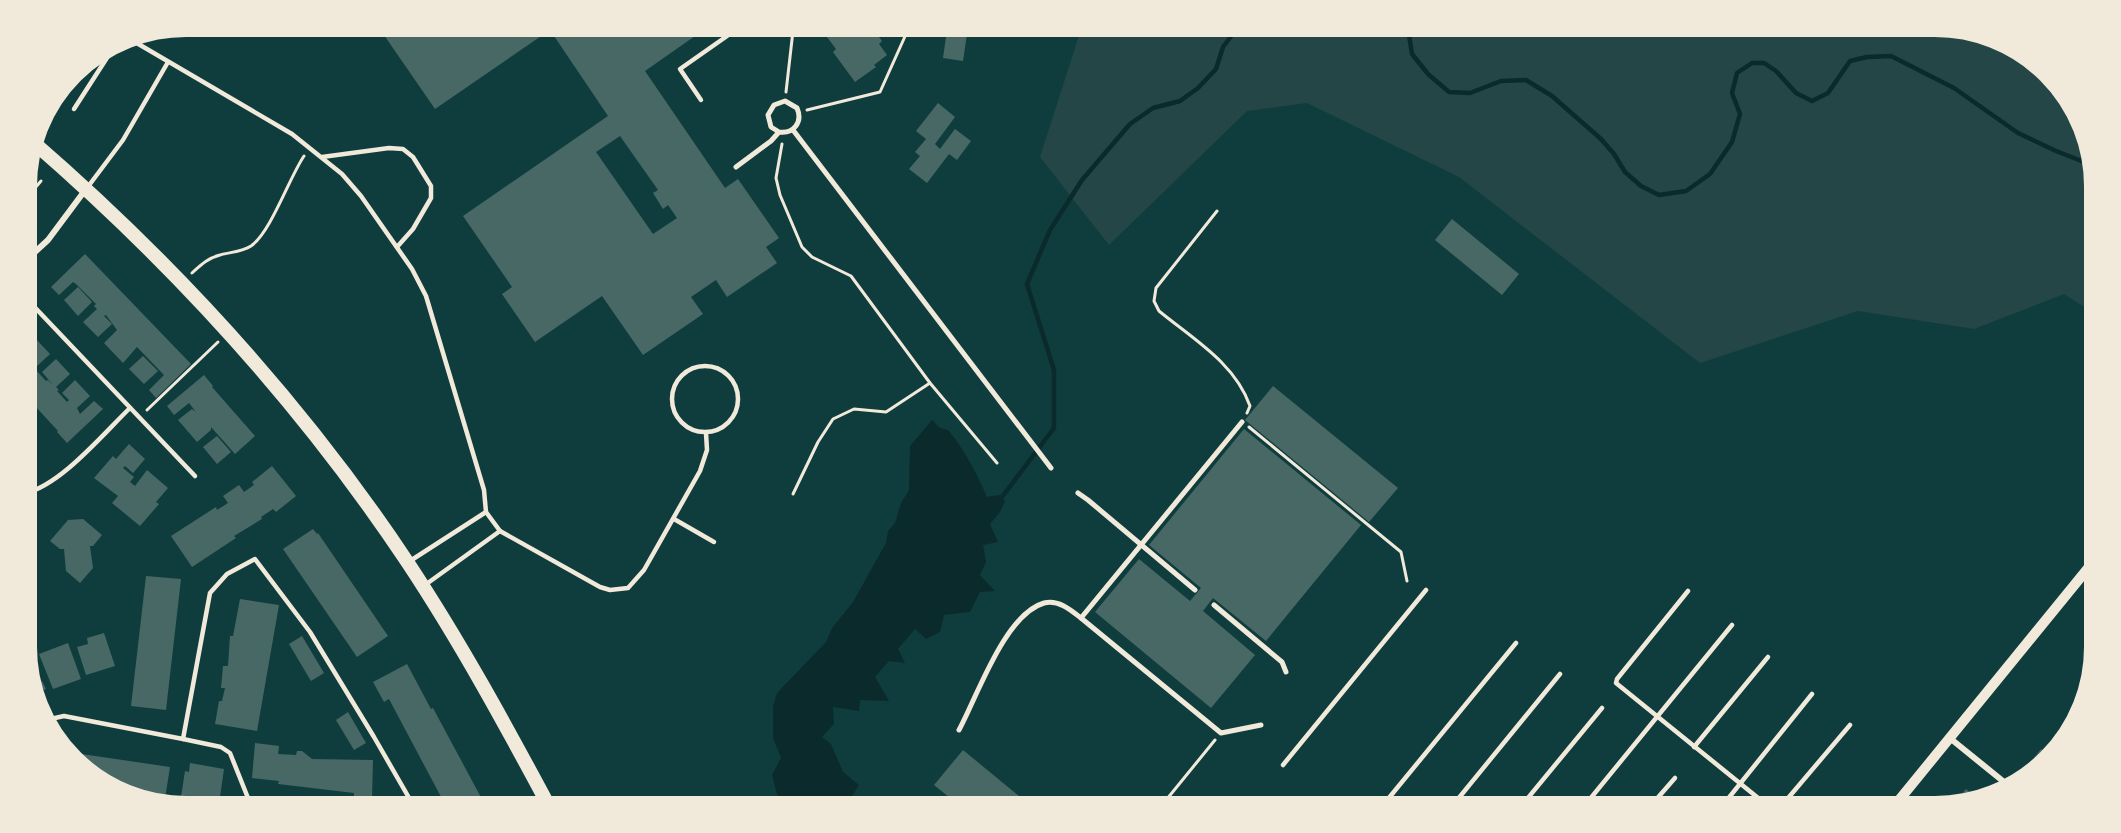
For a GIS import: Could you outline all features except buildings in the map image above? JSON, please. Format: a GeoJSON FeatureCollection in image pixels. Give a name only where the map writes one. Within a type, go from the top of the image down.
{"type":"FeatureCollection","features":[{"type":"Feature","properties":{"kind":"main road"},"geometry":{"type":"LineString","coordinates":[[38,146],[86,189],[182,282],[229,332],[323,445],[423,586],[493,700],[546,800]]}},
{"type":"Feature","properties":{"kind":"street"},"geometry":{"type":"LineString","coordinates":[[736,166],[782,133],[793,130],[798,124],[799,112],[793,104],[785,101],[774,105],[768,115],[771,128],[782,133]]}},
{"type":"Feature","properties":{"kind":"street"},"geometry":{"type":"LineString","coordinates":[[793,130],[1051,468]]}},
{"type":"Feature","properties":{"kind":"street"},"geometry":{"type":"LineString","coordinates":[[33,254],[48,240],[86,189]]}},
{"type":"Feature","properties":{"kind":"street"},"geometry":{"type":"LineString","coordinates":[[1081,618],[1242,422]]}},
{"type":"Feature","properties":{"kind":"street"},"geometry":{"type":"LineString","coordinates":[[1078,493],[1195,590]]}},
{"type":"Feature","properties":{"kind":"street"},"geometry":{"type":"LineString","coordinates":[[1899,800],[2088,569]]}},
{"type":"Feature","properties":{"kind":"street"},"geometry":{"type":"LineString","coordinates":[[959,730],[984,675],[1003,642],[1030,610],[1045,603],[1059,604],[1081,618],[1221,732],[1261,725]]}},
{"type":"Feature","properties":{"kind":"street"},"geometry":{"type":"LineString","coordinates":[[1214,605],[1282,662],[1286,672]]}},
{"type":"Feature","properties":{"kind":"street"},"geometry":{"type":"LineString","coordinates":[[1951,739],[2004,783]]}},
{"type":"Feature","properties":{"kind":"lane"},"geometry":{"type":"LineString","coordinates":[[701,100],[680,69],[731,33]]}},
{"type":"Feature","properties":{"kind":"lane"},"geometry":{"type":"LineString","coordinates":[[134,43],[292,134],[342,174],[361,196],[412,269],[426,296],[484,490],[486,513],[500,531],[578,576],[610,590],[628,588],[644,570],[700,471],[707,450],[706,433]]}},
{"type":"Feature","properties":{"kind":"lane"},"geometry":{"type":"LineString","coordinates":[[74,109],[110,54]]}},
{"type":"Feature","properties":{"kind":"lane"},"geometry":{"type":"LineString","coordinates":[[86,189],[123,140],[168,62]]}},
{"type":"Feature","properties":{"kind":"lane"},"geometry":{"type":"LineString","coordinates":[[322,157],[388,148],[403,149],[413,157],[431,186],[431,198],[413,229],[397,247]]}},
{"type":"Feature","properties":{"kind":"lane"},"geometry":{"type":"LineString","coordinates":[[33,306],[195,476]]}},
{"type":"Feature","properties":{"kind":"lane"},"geometry":{"type":"LineString","coordinates":[[704,366],[717,368],[728,375],[735,386],[738,398],[736,411],[729,422],[719,430],[706,433],[682,424],[675,413],[672,400],[674,388],[681,377],[692,369],[704,366]]}},
{"type":"Feature","properties":{"kind":"lane"},"geometry":{"type":"LineString","coordinates":[[33,491],[66,470],[130,408]]}},
{"type":"Feature","properties":{"kind":"lane"},"geometry":{"type":"LineString","coordinates":[[408,563],[486,513]]}},
{"type":"Feature","properties":{"kind":"lane"},"geometry":{"type":"LineString","coordinates":[[674,519],[714,542]]}},
{"type":"Feature","properties":{"kind":"lane"},"geometry":{"type":"LineString","coordinates":[[423,586],[500,531]]}},
{"type":"Feature","properties":{"kind":"lane"},"geometry":{"type":"LineString","coordinates":[[183,739],[210,593],[227,574],[255,560],[310,632],[410,800]]}},
{"type":"Feature","properties":{"kind":"lane"},"geometry":{"type":"LineString","coordinates":[[1283,765],[1425,590]]}},
{"type":"Feature","properties":{"kind":"lane"},"geometry":{"type":"LineString","coordinates":[[1688,591],[1616,683],[1760,800]]}},
{"type":"Feature","properties":{"kind":"lane"},"geometry":{"type":"LineString","coordinates":[[1589,800],[1732,626]]}},
{"type":"Feature","properties":{"kind":"lane"},"geometry":{"type":"LineString","coordinates":[[1387,800],[1516,643]]}},
{"type":"Feature","properties":{"kind":"lane"},"geometry":{"type":"LineString","coordinates":[[1694,747],[1768,657]]}},
{"type":"Feature","properties":{"kind":"lane"},"geometry":{"type":"LineString","coordinates":[[1457,800],[1560,674]]}},
{"type":"Feature","properties":{"kind":"lane"},"geometry":{"type":"LineString","coordinates":[[1727,800],[1812,694]]}},
{"type":"Feature","properties":{"kind":"lane"},"geometry":{"type":"LineString","coordinates":[[1526,800],[1602,708]]}},
{"type":"Feature","properties":{"kind":"lane"},"geometry":{"type":"LineString","coordinates":[[52,719],[64,716],[221,747],[230,753],[249,800]]}},
{"type":"Feature","properties":{"kind":"lane"},"geometry":{"type":"LineString","coordinates":[[1786,800],[1850,725]]}},
{"type":"Feature","properties":{"kind":"lane"},"geometry":{"type":"LineString","coordinates":[[1656,800],[1675,778]]}},
{"type":"Feature","properties":{"kind":"path"},"geometry":{"type":"LineString","coordinates":[[785,101],[793,33]]}},
{"type":"Feature","properties":{"kind":"path"},"geometry":{"type":"LineString","coordinates":[[799,112],[880,92],[907,33]]}},
{"type":"Feature","properties":{"kind":"path"},"geometry":{"type":"LineString","coordinates":[[782,133],[776,177],[780,195],[802,247],[812,257],[851,276],[930,383],[997,464]]}},
{"type":"Feature","properties":{"kind":"path"},"geometry":{"type":"LineString","coordinates":[[182,282],[208,259],[249,248],[256,242],[310,148]]}},
{"type":"Feature","properties":{"kind":"path"},"geometry":{"type":"LineString","coordinates":[[33,190],[41,181]]}},
{"type":"Feature","properties":{"kind":"path"},"geometry":{"type":"LineString","coordinates":[[1217,211],[1156,288],[1154,301],[1159,311],[1224,364],[1235,376],[1250,406],[1242,422],[1401,552],[1407,581]]}},
{"type":"Feature","properties":{"kind":"path"},"geometry":{"type":"LineString","coordinates":[[139,417],[229,332]]}},
{"type":"Feature","properties":{"kind":"path"},"geometry":{"type":"LineString","coordinates":[[793,494],[818,442],[833,418],[854,409],[886,412],[930,383]]}},
{"type":"Feature","properties":{"kind":"path"},"geometry":{"type":"LineString","coordinates":[[1166,800],[1221,732]]}},
{"type":"Feature","properties":{"kind":"shaded area"},"geometry":{"type":"Polygon","coordinates":[[[1080,33],[1955,34],[1984,41],[2028,65],[2056,93],[2076,128],[2087,166],[2088,309],[2064,294],[1974,329],[1858,311],[1700,363],[1459,177],[1307,103],[1247,111],[1109,245],[1040,157],[1080,33]]]}},
{"type":"Feature","properties":{"kind":"shaded area"},"geometry":{"type":"Polygon","coordinates":[[[932,420],[940,428],[948,430],[960,445],[987,497],[999,495],[1005,501],[1000,512],[990,524],[998,542],[983,545],[986,562],[980,575],[995,591],[980,592],[970,612],[944,615],[940,632],[926,639],[915,629],[898,649],[905,663],[889,661],[875,677],[889,701],[860,700],[859,711],[833,707],[834,724],[822,737],[831,744],[843,772],[859,785],[850,800],[780,800],[772,775],[781,758],[773,738],[773,707],[777,693],[826,642],[832,628],[853,602],[886,543],[888,531],[895,523],[901,503],[909,490],[910,446],[932,420]]]}},
{"type":"Feature","properties":{"kind":"waterway"},"geometry":{"type":"LineString","coordinates":[[999,501],[1054,428],[1054,370],[1027,284],[1050,230],[1082,180],[1130,124],[1153,108],[1180,101],[1198,88],[1216,69],[1223,47],[1234,33]]}},
{"type":"Feature","properties":{"kind":"waterway"},"geometry":{"type":"LineString","coordinates":[[1409,33],[1412,54],[1428,74],[1449,92],[1470,93],[1501,81],[1526,80],[1552,96],[1601,139],[1625,172],[1641,186],[1659,195],[1686,191],[1710,174],[1732,142],[1740,114],[1732,93],[1737,73],[1752,63],[1764,63],[1776,71],[1796,93],[1812,101],[1828,93],[1850,61],[1867,57],[1891,56],[1954,88],[2018,133],[2086,163]]}}]}
